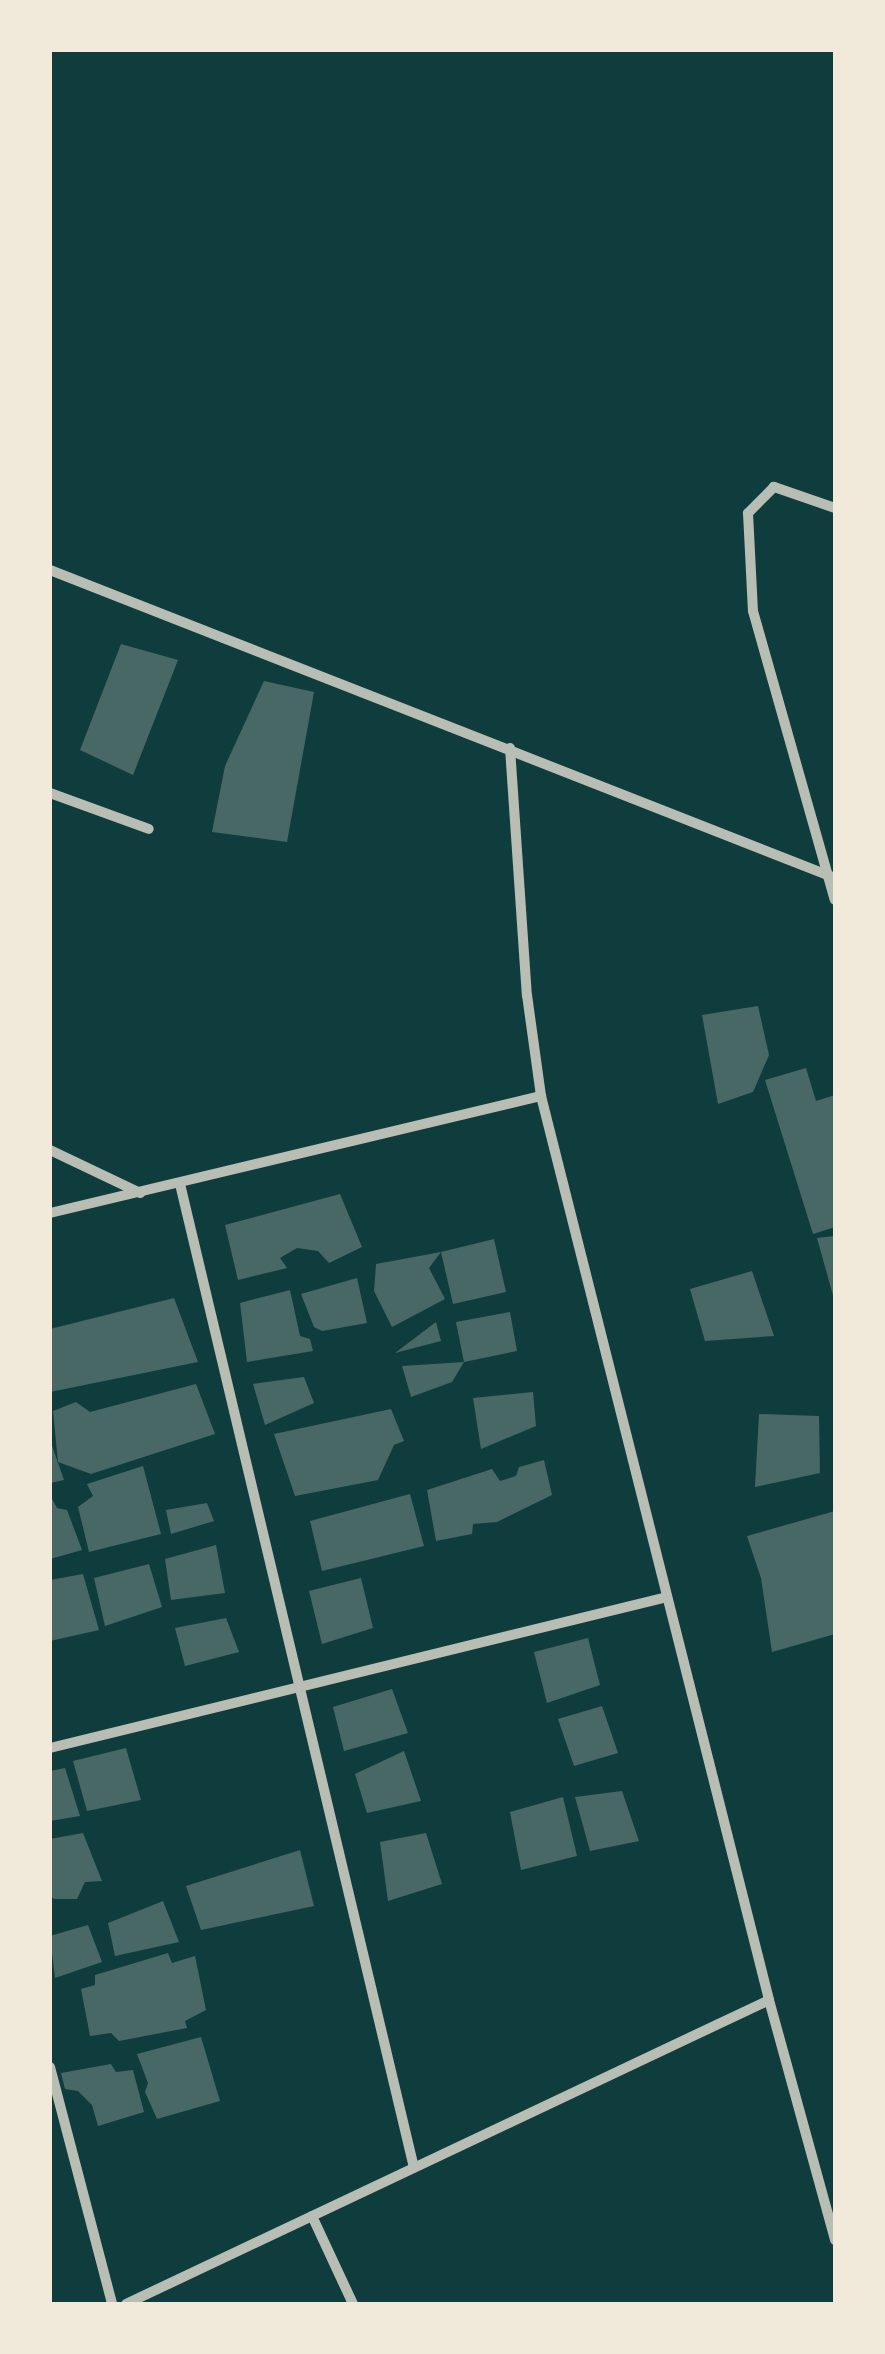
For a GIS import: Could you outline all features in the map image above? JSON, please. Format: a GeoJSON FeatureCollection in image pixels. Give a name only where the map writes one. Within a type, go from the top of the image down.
{"type":"FeatureCollection","features":[{"type":"Feature","properties":{"kind":"street"},"geometry":{"type":"LineString","coordinates":[[835,508],[774,488],[748,513],[753,612],[832,877],[835,900]]}},
{"type":"Feature","properties":{"kind":"street"},"geometry":{"type":"LineString","coordinates":[[50,570],[832,877]]}},
{"type":"Feature","properties":{"kind":"street"},"geometry":{"type":"LineString","coordinates":[[510,748],[527,996],[540,1096],[769,2000],[835,2240]]}},
{"type":"Feature","properties":{"kind":"street"},"geometry":{"type":"LineString","coordinates":[[50,793],[149,829]]}},
{"type":"Feature","properties":{"kind":"street"},"geometry":{"type":"LineString","coordinates":[[50,1213],[540,1096]]}},
{"type":"Feature","properties":{"kind":"street"},"geometry":{"type":"LineString","coordinates":[[50,1150],[140,1194]]}},
{"type":"Feature","properties":{"kind":"street"},"geometry":{"type":"LineString","coordinates":[[180,1184],[414,2168]]}},
{"type":"Feature","properties":{"kind":"street"},"geometry":{"type":"LineString","coordinates":[[50,1748],[667,1597]]}},
{"type":"Feature","properties":{"kind":"street"},"geometry":{"type":"LineString","coordinates":[[126,2304],[769,2000]]}},
{"type":"Feature","properties":{"kind":"street"},"geometry":{"type":"LineString","coordinates":[[50,2068],[112,2304]]}},
{"type":"Feature","properties":{"kind":"street"},"geometry":{"type":"LineString","coordinates":[[312,2216],[354,2304]]}},
{"type":"Feature","properties":{"kind":"building"},"geometry":{"type":"Polygon","coordinates":[[[121,644],[178,660],[133,775],[80,750],[121,644]]]}},
{"type":"Feature","properties":{"kind":"building"},"geometry":{"type":"Polygon","coordinates":[[[264,681],[314,692],[287,842],[212,832],[225,766],[264,681]]]}},
{"type":"Feature","properties":{"kind":"building"},"geometry":{"type":"Polygon","coordinates":[[[758,1006],[769,1055],[753,1092],[718,1104],[702,1015],[758,1006]]]}},
{"type":"Feature","properties":{"kind":"building"},"geometry":{"type":"Polygon","coordinates":[[[806,1068],[816,1101],[835,1095],[835,1227],[813,1234],[765,1080],[806,1068]]]}},
{"type":"Feature","properties":{"kind":"building"},"geometry":{"type":"Polygon","coordinates":[[[340,1194],[362,1247],[329,1263],[318,1251],[297,1248],[280,1258],[287,1268],[238,1280],[225,1225],[340,1194]]]}},
{"type":"Feature","properties":{"kind":"building"},"geometry":{"type":"Polygon","coordinates":[[[835,1236],[835,1299],[834,1299],[817,1238],[835,1236]]]}},
{"type":"Feature","properties":{"kind":"building"},"geometry":{"type":"Polygon","coordinates":[[[494,1239],[506,1292],[453,1304],[441,1252],[494,1239]]]}},
{"type":"Feature","properties":{"kind":"building"},"geometry":{"type":"Polygon","coordinates":[[[441,1252],[429,1268],[445,1299],[392,1327],[374,1291],[376,1264],[441,1252]]]}},
{"type":"Feature","properties":{"kind":"building"},"geometry":{"type":"Polygon","coordinates":[[[752,1271],[774,1336],[705,1341],[690,1289],[752,1271]]]}},
{"type":"Feature","properties":{"kind":"building"},"geometry":{"type":"Polygon","coordinates":[[[357,1278],[367,1323],[322,1331],[314,1327],[301,1294],[357,1278]]]}},
{"type":"Feature","properties":{"kind":"building"},"geometry":{"type":"Polygon","coordinates":[[[290,1290],[300,1336],[310,1339],[313,1351],[247,1362],[240,1303],[290,1290]]]}},
{"type":"Feature","properties":{"kind":"building"},"geometry":{"type":"Polygon","coordinates":[[[174,1298],[198,1362],[50,1392],[50,1329],[174,1298]]]}},
{"type":"Feature","properties":{"kind":"building"},"geometry":{"type":"Polygon","coordinates":[[[510,1312],[517,1351],[464,1362],[456,1322],[510,1312]]]}},
{"type":"Feature","properties":{"kind":"building"},"geometry":{"type":"Polygon","coordinates":[[[436,1322],[441,1341],[395,1353],[436,1322]]]}},
{"type":"Feature","properties":{"kind":"building"},"geometry":{"type":"Polygon","coordinates":[[[464,1362],[452,1382],[411,1397],[402,1366],[464,1362]]]}},
{"type":"Feature","properties":{"kind":"building"},"geometry":{"type":"Polygon","coordinates":[[[304,1377],[314,1403],[265,1425],[253,1384],[304,1377]]]}},
{"type":"Feature","properties":{"kind":"building"},"geometry":{"type":"Polygon","coordinates":[[[196,1384],[215,1434],[91,1474],[58,1462],[53,1411],[76,1402],[90,1412],[196,1384]]]}},
{"type":"Feature","properties":{"kind":"building"},"geometry":{"type":"Polygon","coordinates":[[[533,1392],[536,1426],[481,1449],[473,1398],[533,1392]]]}},
{"type":"Feature","properties":{"kind":"building"},"geometry":{"type":"Polygon","coordinates":[[[391,1409],[404,1441],[394,1445],[378,1480],[295,1496],[274,1434],[391,1409]]]}},
{"type":"Feature","properties":{"kind":"building"},"geometry":{"type":"Polygon","coordinates":[[[759,1414],[819,1416],[820,1473],[755,1487],[759,1414]]]}},
{"type":"Feature","properties":{"kind":"building"},"geometry":{"type":"Polygon","coordinates":[[[50,1440],[64,1480],[50,1483],[50,1440]]]}},
{"type":"Feature","properties":{"kind":"building"},"geometry":{"type":"Polygon","coordinates":[[[544,1460],[552,1495],[497,1522],[473,1524],[472,1534],[436,1541],[427,1490],[492,1469],[500,1481],[516,1476],[519,1467],[544,1460]]]}},
{"type":"Feature","properties":{"kind":"building"},"geometry":{"type":"Polygon","coordinates":[[[143,1466],[161,1534],[89,1552],[78,1507],[93,1496],[87,1484],[143,1466]]]}},
{"type":"Feature","properties":{"kind":"building"},"geometry":{"type":"Polygon","coordinates":[[[410,1494],[424,1546],[322,1571],[310,1521],[410,1494]]]}},
{"type":"Feature","properties":{"kind":"building"},"geometry":{"type":"Polygon","coordinates":[[[50,1495],[57,1508],[67,1510],[82,1550],[50,1559],[50,1495]]]}},
{"type":"Feature","properties":{"kind":"building"},"geometry":{"type":"Polygon","coordinates":[[[207,1503],[214,1521],[171,1534],[166,1510],[207,1503]]]}},
{"type":"Feature","properties":{"kind":"building"},"geometry":{"type":"Polygon","coordinates":[[[835,1511],[835,1634],[772,1652],[761,1578],[747,1536],[835,1511]]]}},
{"type":"Feature","properties":{"kind":"building"},"geometry":{"type":"Polygon","coordinates":[[[216,1545],[225,1593],[171,1600],[165,1559],[216,1545]]]}},
{"type":"Feature","properties":{"kind":"building"},"geometry":{"type":"Polygon","coordinates":[[[149,1564],[162,1607],[105,1626],[94,1578],[149,1564]]]}},
{"type":"Feature","properties":{"kind":"building"},"geometry":{"type":"Polygon","coordinates":[[[83,1574],[99,1630],[50,1641],[50,1580],[83,1574]]]}},
{"type":"Feature","properties":{"kind":"building"},"geometry":{"type":"Polygon","coordinates":[[[361,1578],[373,1628],[322,1644],[309,1591],[361,1578]]]}},
{"type":"Feature","properties":{"kind":"building"},"geometry":{"type":"Polygon","coordinates":[[[226,1618],[239,1652],[185,1666],[175,1628],[226,1618]]]}},
{"type":"Feature","properties":{"kind":"building"},"geometry":{"type":"Polygon","coordinates":[[[588,1638],[600,1685],[547,1703],[534,1652],[588,1638]]]}},
{"type":"Feature","properties":{"kind":"building"},"geometry":{"type":"Polygon","coordinates":[[[392,1689],[408,1733],[344,1751],[333,1707],[392,1689]]]}},
{"type":"Feature","properties":{"kind":"building"},"geometry":{"type":"Polygon","coordinates":[[[602,1706],[618,1753],[574,1766],[558,1719],[602,1706]]]}},
{"type":"Feature","properties":{"kind":"building"},"geometry":{"type":"Polygon","coordinates":[[[126,1748],[141,1800],[87,1811],[73,1761],[126,1748]]]}},
{"type":"Feature","properties":{"kind":"building"},"geometry":{"type":"Polygon","coordinates":[[[404,1751],[421,1801],[367,1813],[355,1774],[404,1751]]]}},
{"type":"Feature","properties":{"kind":"building"},"geometry":{"type":"Polygon","coordinates":[[[65,1768],[80,1816],[50,1821],[50,1771],[65,1768]]]}},
{"type":"Feature","properties":{"kind":"building"},"geometry":{"type":"Polygon","coordinates":[[[622,1791],[639,1841],[590,1851],[575,1797],[622,1791]]]}},
{"type":"Feature","properties":{"kind":"building"},"geometry":{"type":"Polygon","coordinates":[[[563,1797],[577,1856],[521,1870],[510,1812],[563,1797]]]}},
{"type":"Feature","properties":{"kind":"building"},"geometry":{"type":"Polygon","coordinates":[[[83,1833],[102,1881],[85,1882],[77,1899],[54,1899],[50,1896],[50,1839],[83,1833]]]}},
{"type":"Feature","properties":{"kind":"building"},"geometry":{"type":"Polygon","coordinates":[[[426,1833],[442,1884],[388,1901],[380,1842],[426,1833]]]}},
{"type":"Feature","properties":{"kind":"building"},"geometry":{"type":"Polygon","coordinates":[[[300,1850],[314,1906],[201,1930],[186,1886],[300,1850]]]}},
{"type":"Feature","properties":{"kind":"building"},"geometry":{"type":"Polygon","coordinates":[[[163,1901],[179,1942],[115,1956],[108,1923],[163,1901]]]}},
{"type":"Feature","properties":{"kind":"building"},"geometry":{"type":"Polygon","coordinates":[[[88,1925],[102,1962],[55,1978],[50,1936],[88,1925]]]}},
{"type":"Feature","properties":{"kind":"building"},"geometry":{"type":"Polygon","coordinates":[[[168,1953],[172,1963],[195,1956],[206,2010],[185,2021],[187,2028],[119,2041],[111,2033],[90,2036],[81,1989],[95,1985],[95,1975],[168,1953]]]}},
{"type":"Feature","properties":{"kind":"building"},"geometry":{"type":"Polygon","coordinates":[[[201,2037],[220,2101],[157,2119],[145,2092],[148,2083],[137,2054],[201,2037]]]}},
{"type":"Feature","properties":{"kind":"building"},"geometry":{"type":"Polygon","coordinates":[[[111,2064],[116,2072],[133,2070],[144,2112],[98,2126],[92,2105],[78,2091],[65,2089],[61,2073],[111,2064]]]}}]}
